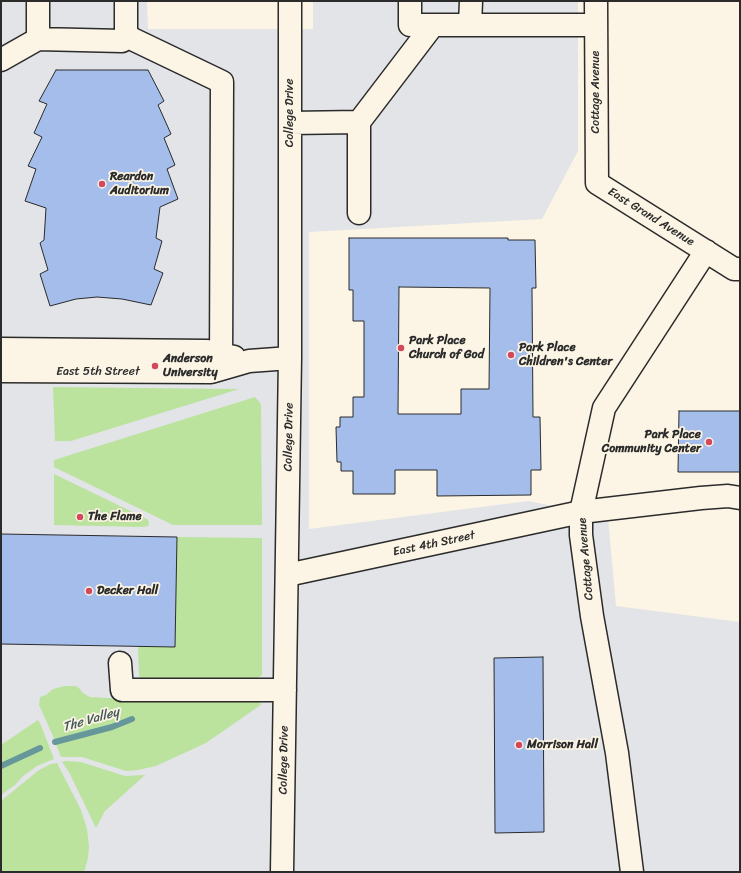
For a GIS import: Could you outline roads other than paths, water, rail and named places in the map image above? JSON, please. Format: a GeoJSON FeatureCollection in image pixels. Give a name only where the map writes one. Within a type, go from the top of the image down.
{"type":"FeatureCollection","features":[{"type":"Feature","properties":{"kind":"street"},"geometry":{"type":"LineString","coordinates":[[38,1],[38,39]]}},
{"type":"Feature","properties":{"kind":"street"},"geometry":{"type":"LineString","coordinates":[[1,60],[38,39],[122,41],[126,36],[126,1]]}},
{"type":"Feature","properties":{"kind":"street","name":"College Drive"},"geometry":{"type":"LineString","coordinates":[[282,872],[290,358],[290,1]]}},
{"type":"Feature","properties":{"kind":"street"},"geometry":{"type":"LineString","coordinates":[[410,1],[410,25],[596,25]]}},
{"type":"Feature","properties":{"kind":"street"},"geometry":{"type":"LineString","coordinates":[[470,25],[471,1]]}},
{"type":"Feature","properties":{"kind":"street","name":"Cottage Avenue"},"geometry":{"type":"LineString","coordinates":[[596,1],[597,183]]}},
{"type":"Feature","properties":{"kind":"street"},"geometry":{"type":"LineString","coordinates":[[359,213],[359,122],[433,25]]}},
{"type":"Feature","properties":{"kind":"street"},"geometry":{"type":"LineString","coordinates":[[126,36],[222,82],[221,362]]}},
{"type":"Feature","properties":{"kind":"street"},"geometry":{"type":"LineString","coordinates":[[290,123],[359,122]]}},
{"type":"Feature","properties":{"kind":"street","name":"East Grand Avenue"},"geometry":{"type":"LineString","coordinates":[[597,183],[734,269],[740,269]]}},
{"type":"Feature","properties":{"kind":"street","name":"Cottage Avenue"},"geometry":{"type":"LineString","coordinates":[[632,872],[617,753],[592,616],[581,535],[581,512],[604,408],[706,251]]}},
{"type":"Feature","properties":{"kind":"street"},"geometry":{"type":"LineString","coordinates":[[1,349],[207,351],[221,362]]}},
{"type":"Feature","properties":{"kind":"street","name":"East 5th Street"},"geometry":{"type":"LineString","coordinates":[[1,371],[212,372],[221,362],[290,358]]}},
{"type":"Feature","properties":{"kind":"street","name":"East 4th Street"},"geometry":{"type":"LineString","coordinates":[[287,575],[581,512],[701,498],[728,496],[740,498]]}},
{"type":"Feature","properties":{"kind":"street"},"geometry":{"type":"LineString","coordinates":[[120,663],[122,690],[285,690]]}},
{"type":"Feature","properties":{"kind":"waterway","name":"The Valley"},"geometry":{"type":"LineString","coordinates":[[55,742],[112,727],[132,719]]}},
{"type":"Feature","properties":{"kind":"waterway","name":"The Valley"},"geometry":{"type":"LineString","coordinates":[[1,766],[40,748]]}},
{"type":"Feature","properties":{"kind":"place","name":"Reardon Auditorium"},"geometry":{"type":"Point","coordinates":[102,184]}},
{"type":"Feature","properties":{"kind":"place","name":"Park Place Church of God"},"geometry":{"type":"Point","coordinates":[401,348]}},
{"type":"Feature","properties":{"kind":"place","name":"Park Place Children's Center"},"geometry":{"type":"Point","coordinates":[511,355]}},
{"type":"Feature","properties":{"kind":"place","name":"Anderson University"},"geometry":{"type":"Point","coordinates":[155,366]}},
{"type":"Feature","properties":{"kind":"place","name":"Park Place Community Center"},"geometry":{"type":"Point","coordinates":[709,442]}},
{"type":"Feature","properties":{"kind":"place","name":"The Flame"},"geometry":{"type":"Point","coordinates":[80,517]}},
{"type":"Feature","properties":{"kind":"place","name":"Decker Hall"},"geometry":{"type":"Point","coordinates":[89,591]}},
{"type":"Feature","properties":{"kind":"place","name":"Morrison Hall"},"geometry":{"type":"Point","coordinates":[519,745]}}]}
